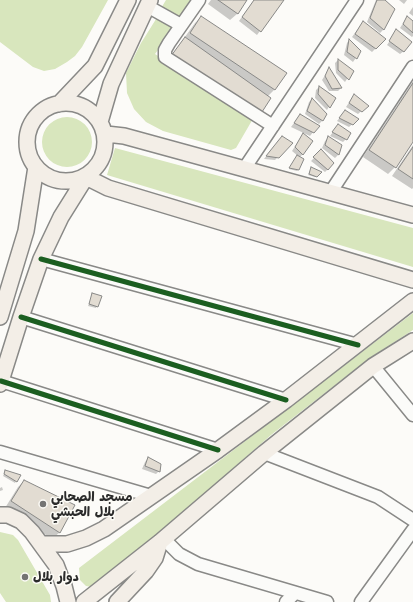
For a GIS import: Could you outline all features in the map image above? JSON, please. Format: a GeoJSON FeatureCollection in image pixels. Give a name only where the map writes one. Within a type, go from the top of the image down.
{"type":"FeatureCollection","features":[{"type":"Feature","properties":{"kind":"main road"},"geometry":{"type":"LineString","coordinates":[[59,104],[95,66],[128,0]]}},
{"type":"Feature","properties":{"kind":"main road"},"geometry":{"type":"LineString","coordinates":[[0,382],[41,259],[61,217],[86,177],[96,169],[102,159],[106,147],[103,128],[111,84],[148,3]]}},
{"type":"Feature","properties":{"kind":"main road"},"geometry":{"type":"LineString","coordinates":[[413,215],[124,136],[103,128],[92,113],[82,106],[71,103],[59,104],[47,108],[37,116],[30,126],[27,138],[28,150],[32,162],[40,172],[50,178],[62,182],[74,181],[86,177],[108,188],[413,280]]}},
{"type":"Feature","properties":{"kind":"main road"},"geometry":{"type":"LineString","coordinates":[[0,317],[26,231],[36,167]]}},
{"type":"Feature","properties":{"kind":"main road"},"geometry":{"type":"LineString","coordinates":[[42,544],[67,544],[86,538],[104,529],[218,450],[286,400],[413,301]]}},
{"type":"Feature","properties":{"kind":"main road"},"geometry":{"type":"LineString","coordinates":[[84,602],[162,541],[264,453],[373,366],[413,341]]}},
{"type":"Feature","properties":{"kind":"main road"},"geometry":{"type":"LineString","coordinates":[[3,512],[21,521],[42,544],[56,566],[64,586],[68,602]]}},
{"type":"Feature","properties":{"kind":"main road"},"geometry":{"type":"LineString","coordinates":[[117,602],[146,571],[162,541]]}},
{"type":"Feature","properties":{"kind":"street"},"geometry":{"type":"LineString","coordinates":[[199,0],[165,50],[165,57],[273,126]]}},
{"type":"Feature","properties":{"kind":"street"},"geometry":{"type":"LineString","coordinates":[[244,169],[357,0]]}},
{"type":"Feature","properties":{"kind":"street"},"geometry":{"type":"LineString","coordinates":[[148,3],[181,25]]}},
{"type":"Feature","properties":{"kind":"street"},"geometry":{"type":"LineString","coordinates":[[330,193],[413,67]]}},
{"type":"Feature","properties":{"kind":"street"},"geometry":{"type":"LineString","coordinates":[[41,259],[358,345]]}},
{"type":"Feature","properties":{"kind":"street"},"geometry":{"type":"LineString","coordinates":[[21,317],[286,400]]}},
{"type":"Feature","properties":{"kind":"street"},"geometry":{"type":"LineString","coordinates":[[373,366],[413,415]]}},
{"type":"Feature","properties":{"kind":"street"},"geometry":{"type":"LineString","coordinates":[[0,382],[218,450]]}},
{"type":"Feature","properties":{"kind":"street"},"geometry":{"type":"LineString","coordinates":[[0,452],[151,496]]}},
{"type":"Feature","properties":{"kind":"street"},"geometry":{"type":"LineString","coordinates":[[264,453],[378,497],[413,520]]}},
{"type":"Feature","properties":{"kind":"street"},"geometry":{"type":"LineString","coordinates":[[361,602],[413,530]]}},
{"type":"Feature","properties":{"kind":"street"},"geometry":{"type":"LineString","coordinates":[[162,541],[179,554],[198,564],[327,602]]}},
{"type":"Feature","properties":{"kind":"street"},"geometry":{"type":"LineString","coordinates":[[286,602],[295,593]]}},
{"type":"Feature","properties":{"kind":"green space"},"geometry":{"type":"Polygon","coordinates":[[[0,0],[108,0],[82,47],[75,56],[55,69],[44,71],[33,67],[0,42],[0,0]]]}},
{"type":"Feature","properties":{"kind":"green space"},"geometry":{"type":"Polygon","coordinates":[[[166,0],[194,0],[180,21],[160,10],[166,0]]]}},
{"type":"Feature","properties":{"kind":"green space"},"geometry":{"type":"Polygon","coordinates":[[[158,16],[176,25],[155,54],[254,117],[236,148],[231,150],[163,131],[146,122],[134,109],[127,93],[126,73],[141,43],[158,16]]]}},
{"type":"Feature","properties":{"kind":"green space"},"geometry":{"type":"Polygon","coordinates":[[[67,117],[77,119],[85,124],[90,132],[92,142],[90,152],[85,160],[77,165],[67,167],[57,165],[49,160],[44,152],[42,142],[44,132],[49,124],[57,119],[67,117]]]}},
{"type":"Feature","properties":{"kind":"green space"},"geometry":{"type":"Polygon","coordinates":[[[115,148],[413,228],[413,267],[107,175],[115,148]]]}},
{"type":"Feature","properties":{"kind":"green space"},"geometry":{"type":"Polygon","coordinates":[[[413,313],[413,330],[371,357],[271,435],[164,529],[92,587],[86,586],[80,580],[79,568],[413,313]]]}},
{"type":"Feature","properties":{"kind":"green space"},"geometry":{"type":"Polygon","coordinates":[[[0,532],[13,535],[18,540],[50,595],[51,602],[6,602],[0,593],[0,532]]]}},
{"type":"Feature","properties":{"kind":"building"},"geometry":{"type":"Polygon","coordinates":[[[218,0],[247,0],[238,14],[218,0]]]}},
{"type":"Feature","properties":{"kind":"building"},"geometry":{"type":"Polygon","coordinates":[[[254,0],[284,0],[261,32],[242,17],[254,0]]]}},
{"type":"Feature","properties":{"kind":"building"},"geometry":{"type":"Polygon","coordinates":[[[377,0],[385,0],[395,9],[384,30],[370,18],[377,0]]]}},
{"type":"Feature","properties":{"kind":"building"},"geometry":{"type":"Polygon","coordinates":[[[201,16],[287,73],[275,90],[190,33],[201,16]]]}},
{"type":"Feature","properties":{"kind":"building"},"geometry":{"type":"Polygon","coordinates":[[[407,16],[413,21],[413,33],[403,24],[407,16]]]}},
{"type":"Feature","properties":{"kind":"building"},"geometry":{"type":"Polygon","coordinates":[[[363,21],[386,39],[376,49],[355,34],[363,21]]]}},
{"type":"Feature","properties":{"kind":"building"},"geometry":{"type":"Polygon","coordinates":[[[396,29],[412,42],[404,52],[389,41],[396,29]]]}},
{"type":"Feature","properties":{"kind":"building"},"geometry":{"type":"Polygon","coordinates":[[[185,37],[271,98],[262,112],[171,56],[185,37]]]}},
{"type":"Feature","properties":{"kind":"building"},"geometry":{"type":"Polygon","coordinates":[[[349,39],[361,51],[357,59],[347,52],[349,39]]]}},
{"type":"Feature","properties":{"kind":"building"},"geometry":{"type":"Polygon","coordinates":[[[338,59],[354,71],[349,80],[338,70],[338,59]]]}},
{"type":"Feature","properties":{"kind":"building"},"geometry":{"type":"Polygon","coordinates":[[[329,67],[342,88],[332,89],[325,76],[329,67]]]}},
{"type":"Feature","properties":{"kind":"building"},"geometry":{"type":"Polygon","coordinates":[[[413,83],[413,142],[396,168],[369,150],[413,83]]]}},
{"type":"Feature","properties":{"kind":"building"},"geometry":{"type":"Polygon","coordinates":[[[319,86],[336,98],[330,108],[318,94],[319,86]]]}},
{"type":"Feature","properties":{"kind":"building"},"geometry":{"type":"Polygon","coordinates":[[[354,94],[369,106],[362,112],[349,103],[354,94]]]}},
{"type":"Feature","properties":{"kind":"building"},"geometry":{"type":"Polygon","coordinates":[[[312,98],[327,114],[323,121],[307,111],[312,98]]]}},
{"type":"Feature","properties":{"kind":"building"},"geometry":{"type":"Polygon","coordinates":[[[345,110],[359,119],[353,125],[339,118],[345,110]]]}},
{"type":"Feature","properties":{"kind":"building"},"geometry":{"type":"Polygon","coordinates":[[[300,114],[320,126],[314,133],[294,123],[300,114]]]}},
{"type":"Feature","properties":{"kind":"building"},"geometry":{"type":"Polygon","coordinates":[[[338,124],[351,133],[347,140],[332,132],[338,124]]]}},
{"type":"Feature","properties":{"kind":"building"},"geometry":{"type":"Polygon","coordinates":[[[303,133],[313,141],[303,155],[295,147],[303,133]]]}},
{"type":"Feature","properties":{"kind":"building"},"geometry":{"type":"Polygon","coordinates":[[[282,136],[293,143],[279,158],[266,156],[282,136]]]}},
{"type":"Feature","properties":{"kind":"building"},"geometry":{"type":"Polygon","coordinates":[[[328,136],[342,145],[339,155],[325,145],[328,136]]]}},
{"type":"Feature","properties":{"kind":"building"},"geometry":{"type":"Polygon","coordinates":[[[413,147],[413,179],[398,169],[413,147]]]}},
{"type":"Feature","properties":{"kind":"building"},"geometry":{"type":"Polygon","coordinates":[[[321,149],[334,163],[328,170],[313,157],[321,149]]]}},
{"type":"Feature","properties":{"kind":"building"},"geometry":{"type":"Polygon","coordinates":[[[297,155],[304,159],[299,170],[289,168],[297,155]]]}},
{"type":"Feature","properties":{"kind":"building"},"geometry":{"type":"Polygon","coordinates":[[[311,167],[322,172],[317,177],[309,174],[311,167]]]}},
{"type":"Feature","properties":{"kind":"building"},"geometry":{"type":"Polygon","coordinates":[[[92,293],[102,296],[98,307],[89,304],[92,293]]]}},
{"type":"Feature","properties":{"kind":"building"},"geometry":{"type":"Polygon","coordinates":[[[148,457],[161,464],[160,472],[145,466],[148,457]]]}},
{"type":"Feature","properties":{"kind":"building"},"geometry":{"type":"Polygon","coordinates":[[[5,470],[21,475],[17,482],[4,474],[5,470]]]}},
{"type":"Feature","properties":{"kind":"building"},"geometry":{"type":"Polygon","coordinates":[[[24,480],[75,505],[60,533],[11,501],[24,480]]]}},
{"type":"Feature","properties":{"kind":"cycle path"},"geometry":{"type":"LineString","coordinates":[[41,259],[358,345]]}},
{"type":"Feature","properties":{"kind":"cycle path"},"geometry":{"type":"LineString","coordinates":[[21,317],[286,400]]}},
{"type":"Feature","properties":{"kind":"cycle path"},"geometry":{"type":"LineString","coordinates":[[1,381],[218,450]]}},
{"type":"Feature","properties":{"kind":"place","name":"مسجد الصحابي بلال الحبشي"},"geometry":{"type":"Point","coordinates":[43,504]}},
{"type":"Feature","properties":{"kind":"place","name":"دوار بلال"},"geometry":{"type":"Point","coordinates":[25,577]}}]}
